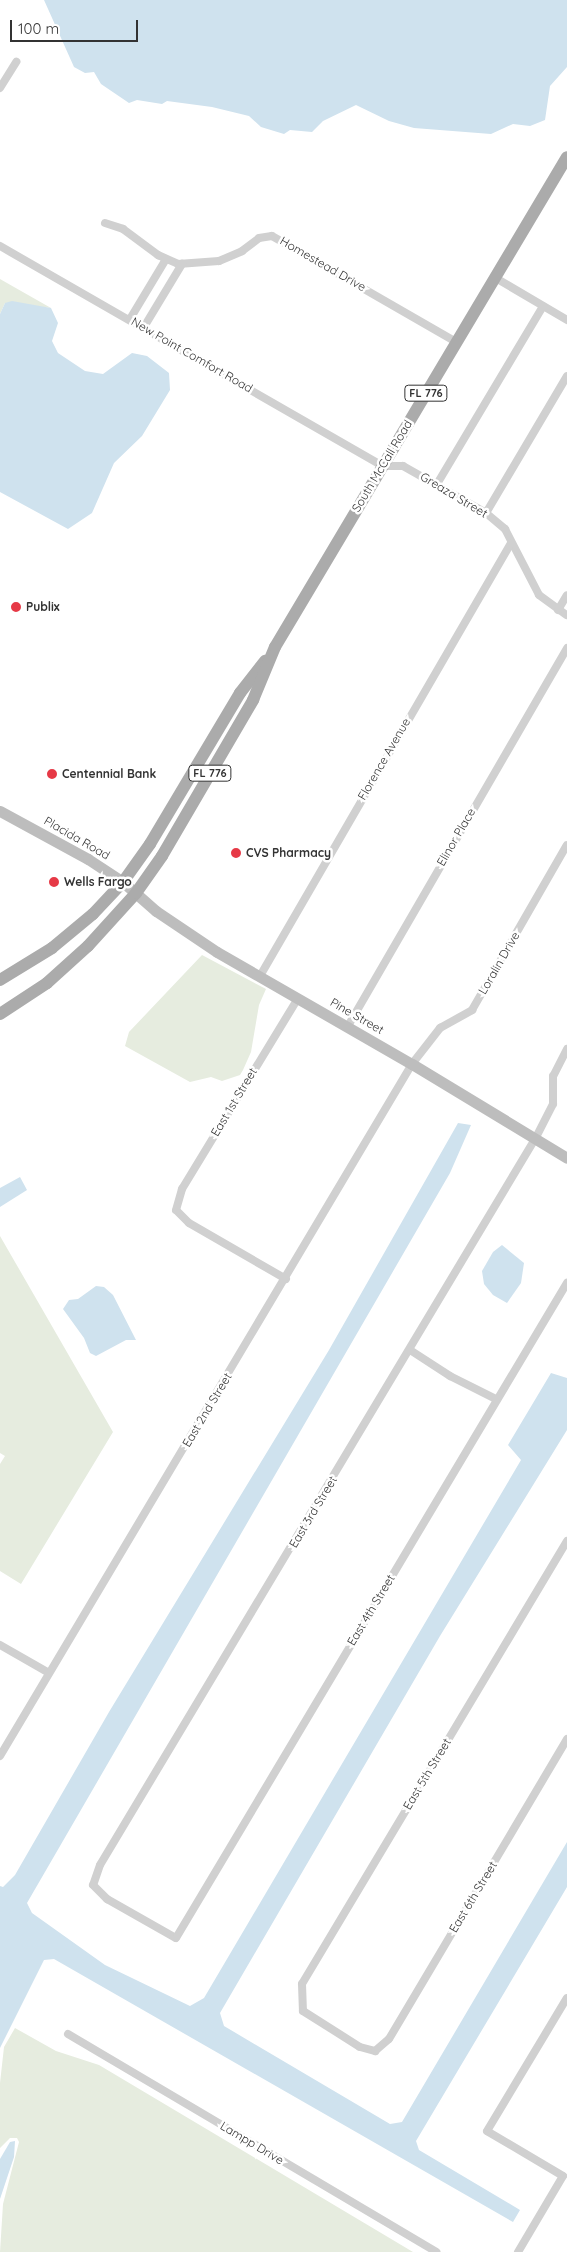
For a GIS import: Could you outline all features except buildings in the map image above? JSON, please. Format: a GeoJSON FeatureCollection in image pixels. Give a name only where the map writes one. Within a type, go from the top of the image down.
{"type":"FeatureCollection","features":[{"type":"Feature","properties":{"kind":"main road","name":"South McCall Road"},"geometry":{"type":"LineString","coordinates":[[0,1014],[67,966],[136,893],[162,856],[253,700],[276,647],[567,157]]}},
{"type":"Feature","properties":{"kind":"main road","name":"South McCall Road"},"geometry":{"type":"LineString","coordinates":[[0,980],[52,948],[93,914],[123,882],[150,844],[240,693],[276,647]]}},
{"type":"Feature","properties":{"kind":"main road","name":"Placida Road"},"geometry":{"type":"LineString","coordinates":[[0,812],[57,840],[123,882],[136,893]]}},
{"type":"Feature","properties":{"kind":"main road","name":"Pine Street"},"geometry":{"type":"LineString","coordinates":[[136,893],[186,932],[348,1026],[567,1158]]}},
{"type":"Feature","properties":{"kind":"street"},"geometry":{"type":"LineString","coordinates":[[0,88],[16,62]]}},
{"type":"Feature","properties":{"kind":"street","name":"Homestead Drive"},"geometry":{"type":"LineString","coordinates":[[105,223],[127,231],[166,259],[182,264],[219,261],[242,251],[259,238],[272,236],[456,342]]}},
{"type":"Feature","properties":{"kind":"street","name":"New Point Comfort Road"},"geometry":{"type":"LineString","coordinates":[[0,246],[383,466]]}},
{"type":"Feature","properties":{"kind":"street"},"geometry":{"type":"LineString","coordinates":[[130,320],[166,259]]}},
{"type":"Feature","properties":{"kind":"street"},"geometry":{"type":"LineString","coordinates":[[144,327],[182,264]]}},
{"type":"Feature","properties":{"kind":"street"},"geometry":{"type":"LineString","coordinates":[[494,277],[567,320]]}},
{"type":"Feature","properties":{"kind":"street"},"geometry":{"type":"LineString","coordinates":[[437,484],[543,306]]}},
{"type":"Feature","properties":{"kind":"street"},"geometry":{"type":"LineString","coordinates":[[486,513],[567,376]]}},
{"type":"Feature","properties":{"kind":"street","name":"Greaza Street"},"geometry":{"type":"LineString","coordinates":[[383,466],[403,466],[486,513],[505,529],[539,595],[567,615]]}},
{"type":"Feature","properties":{"kind":"street","name":"Florence Avenue"},"geometry":{"type":"LineString","coordinates":[[260,976],[511,543]]}},
{"type":"Feature","properties":{"kind":"street"},"geometry":{"type":"LineString","coordinates":[[558,610],[567,595]]}},
{"type":"Feature","properties":{"kind":"street","name":"Elinor Place"},"geometry":{"type":"LineString","coordinates":[[348,1026],[567,648]]}},
{"type":"Feature","properties":{"kind":"street","name":"Loralin Drive"},"geometry":{"type":"LineString","coordinates":[[412,1064],[440,1028],[472,1010],[567,845]]}},
{"type":"Feature","properties":{"kind":"street","name":"East 1st Street"},"geometry":{"type":"LineString","coordinates":[[286,1279],[189,1223],[176,1210],[182,1189],[298,998]]}},
{"type":"Feature","properties":{"kind":"street","name":"East 3rd Street"},"geometry":{"type":"LineString","coordinates":[[176,1938],[107,1899],[93,1885],[100,1865],[535,1139],[553,1104],[554,1076],[567,1049]]}},
{"type":"Feature","properties":{"kind":"street","name":"East 2nd Street"},"geometry":{"type":"LineString","coordinates":[[0,1756],[286,1279],[412,1064]]}},
{"type":"Feature","properties":{"kind":"street","name":"East 4th Street"},"geometry":{"type":"LineString","coordinates":[[176,1938],[496,1399],[567,1283]]}},
{"type":"Feature","properties":{"kind":"street"},"geometry":{"type":"LineString","coordinates":[[410,1350],[450,1376],[496,1399]]}},
{"type":"Feature","properties":{"kind":"street","name":"East 5th Street"},"geometry":{"type":"LineString","coordinates":[[376,2050],[360,2047],[303,2011],[302,1984],[567,1541]]}},
{"type":"Feature","properties":{"kind":"street"},"geometry":{"type":"LineString","coordinates":[[0,1644],[49,1673]]}},
{"type":"Feature","properties":{"kind":"street","name":"East 6th Street"},"geometry":{"type":"LineString","coordinates":[[376,2050],[389,2039],[567,1739]]}},
{"type":"Feature","properties":{"kind":"street"},"geometry":{"type":"LineString","coordinates":[[518,2252],[563,2176],[488,2131],[567,1998]]}},
{"type":"Feature","properties":{"kind":"street","name":"Lampp Drive"},"geometry":{"type":"LineString","coordinates":[[68,2034],[436,2252]]}},
{"type":"Feature","properties":{"kind":"shaded area"},"geometry":{"type":"Polygon","coordinates":[[[0,279],[51,308],[5,303],[0,314],[0,279]]]}},
{"type":"Feature","properties":{"kind":"shaded area"},"geometry":{"type":"Polygon","coordinates":[[[202,955],[266,989],[259,1005],[251,1052],[243,1070],[240,1075],[222,1081],[211,1077],[190,1082],[125,1046],[129,1032],[202,955]]]}},
{"type":"Feature","properties":{"kind":"shaded area"},"geometry":{"type":"Polygon","coordinates":[[[0,1236],[113,1432],[21,1584],[0,1571],[0,1464],[5,1456],[0,1453],[0,1236]]]}},
{"type":"Feature","properties":{"kind":"shaded area"},"geometry":{"type":"Polygon","coordinates":[[[15,2028],[56,2051],[99,2065],[413,2252],[0,2252],[3,2204],[19,2142],[17,2138],[10,2138],[0,2148],[0,2083],[4,2047],[15,2028]]]}},
{"type":"Feature","properties":{"kind":"water"},"geometry":{"type":"Polygon","coordinates":[[[44,0],[567,0],[567,67],[550,86],[545,120],[530,126],[513,124],[491,134],[414,128],[389,121],[356,105],[323,121],[312,132],[290,130],[284,134],[261,127],[249,116],[212,107],[167,101],[162,104],[137,100],[129,103],[101,84],[94,72],[85,73],[74,67],[44,0]]]}},
{"type":"Feature","properties":{"kind":"water"},"geometry":{"type":"Polygon","coordinates":[[[12,301],[51,308],[58,323],[52,341],[58,353],[85,371],[103,374],[132,353],[147,356],[169,373],[170,390],[142,436],[114,463],[92,513],[68,529],[0,492],[0,314],[5,303],[12,301]]]}},
{"type":"Feature","properties":{"kind":"water"},"geometry":{"type":"Polygon","coordinates":[[[458,1123],[471,1125],[450,1173],[27,1903],[32,1913],[105,1965],[190,2006],[204,1998],[521,1460],[508,1445],[551,1373],[567,1378],[567,1430],[440,1636],[220,2013],[224,2026],[390,2124],[402,2122],[567,1842],[567,1887],[416,2141],[419,2150],[520,2210],[513,2222],[54,1959],[44,1960],[0,2048],[0,1886],[3,1887],[15,1875],[109,1712],[329,1350],[458,1123]]]}},
{"type":"Feature","properties":{"kind":"water"},"geometry":{"type":"Polygon","coordinates":[[[20,1177],[27,1190],[0,1207],[0,1188],[20,1177]]]}},
{"type":"Feature","properties":{"kind":"water"},"geometry":{"type":"Polygon","coordinates":[[[502,1245],[524,1263],[521,1283],[507,1303],[493,1295],[484,1284],[482,1271],[493,1252],[502,1245]]]}},
{"type":"Feature","properties":{"kind":"water"},"geometry":{"type":"Polygon","coordinates":[[[96,1286],[104,1287],[113,1295],[136,1340],[126,1340],[96,1356],[90,1353],[84,1338],[63,1309],[69,1300],[78,1299],[96,1286]]]}},
{"type":"Feature","properties":{"kind":"water"},"geometry":{"type":"Polygon","coordinates":[[[15,2141],[14,2157],[0,2199],[0,2159],[10,2142],[15,2141]]]}},
{"type":"Feature","properties":{"kind":"place","name":"Publix"},"geometry":{"type":"Point","coordinates":[16,607]}},
{"type":"Feature","properties":{"kind":"place","name":"Centennial Bank"},"geometry":{"type":"Point","coordinates":[52,774]}},
{"type":"Feature","properties":{"kind":"place","name":"CVS Pharmacy"},"geometry":{"type":"Point","coordinates":[236,853]}},
{"type":"Feature","properties":{"kind":"place","name":"Wells Fargo"},"geometry":{"type":"Point","coordinates":[54,882]}}]}
